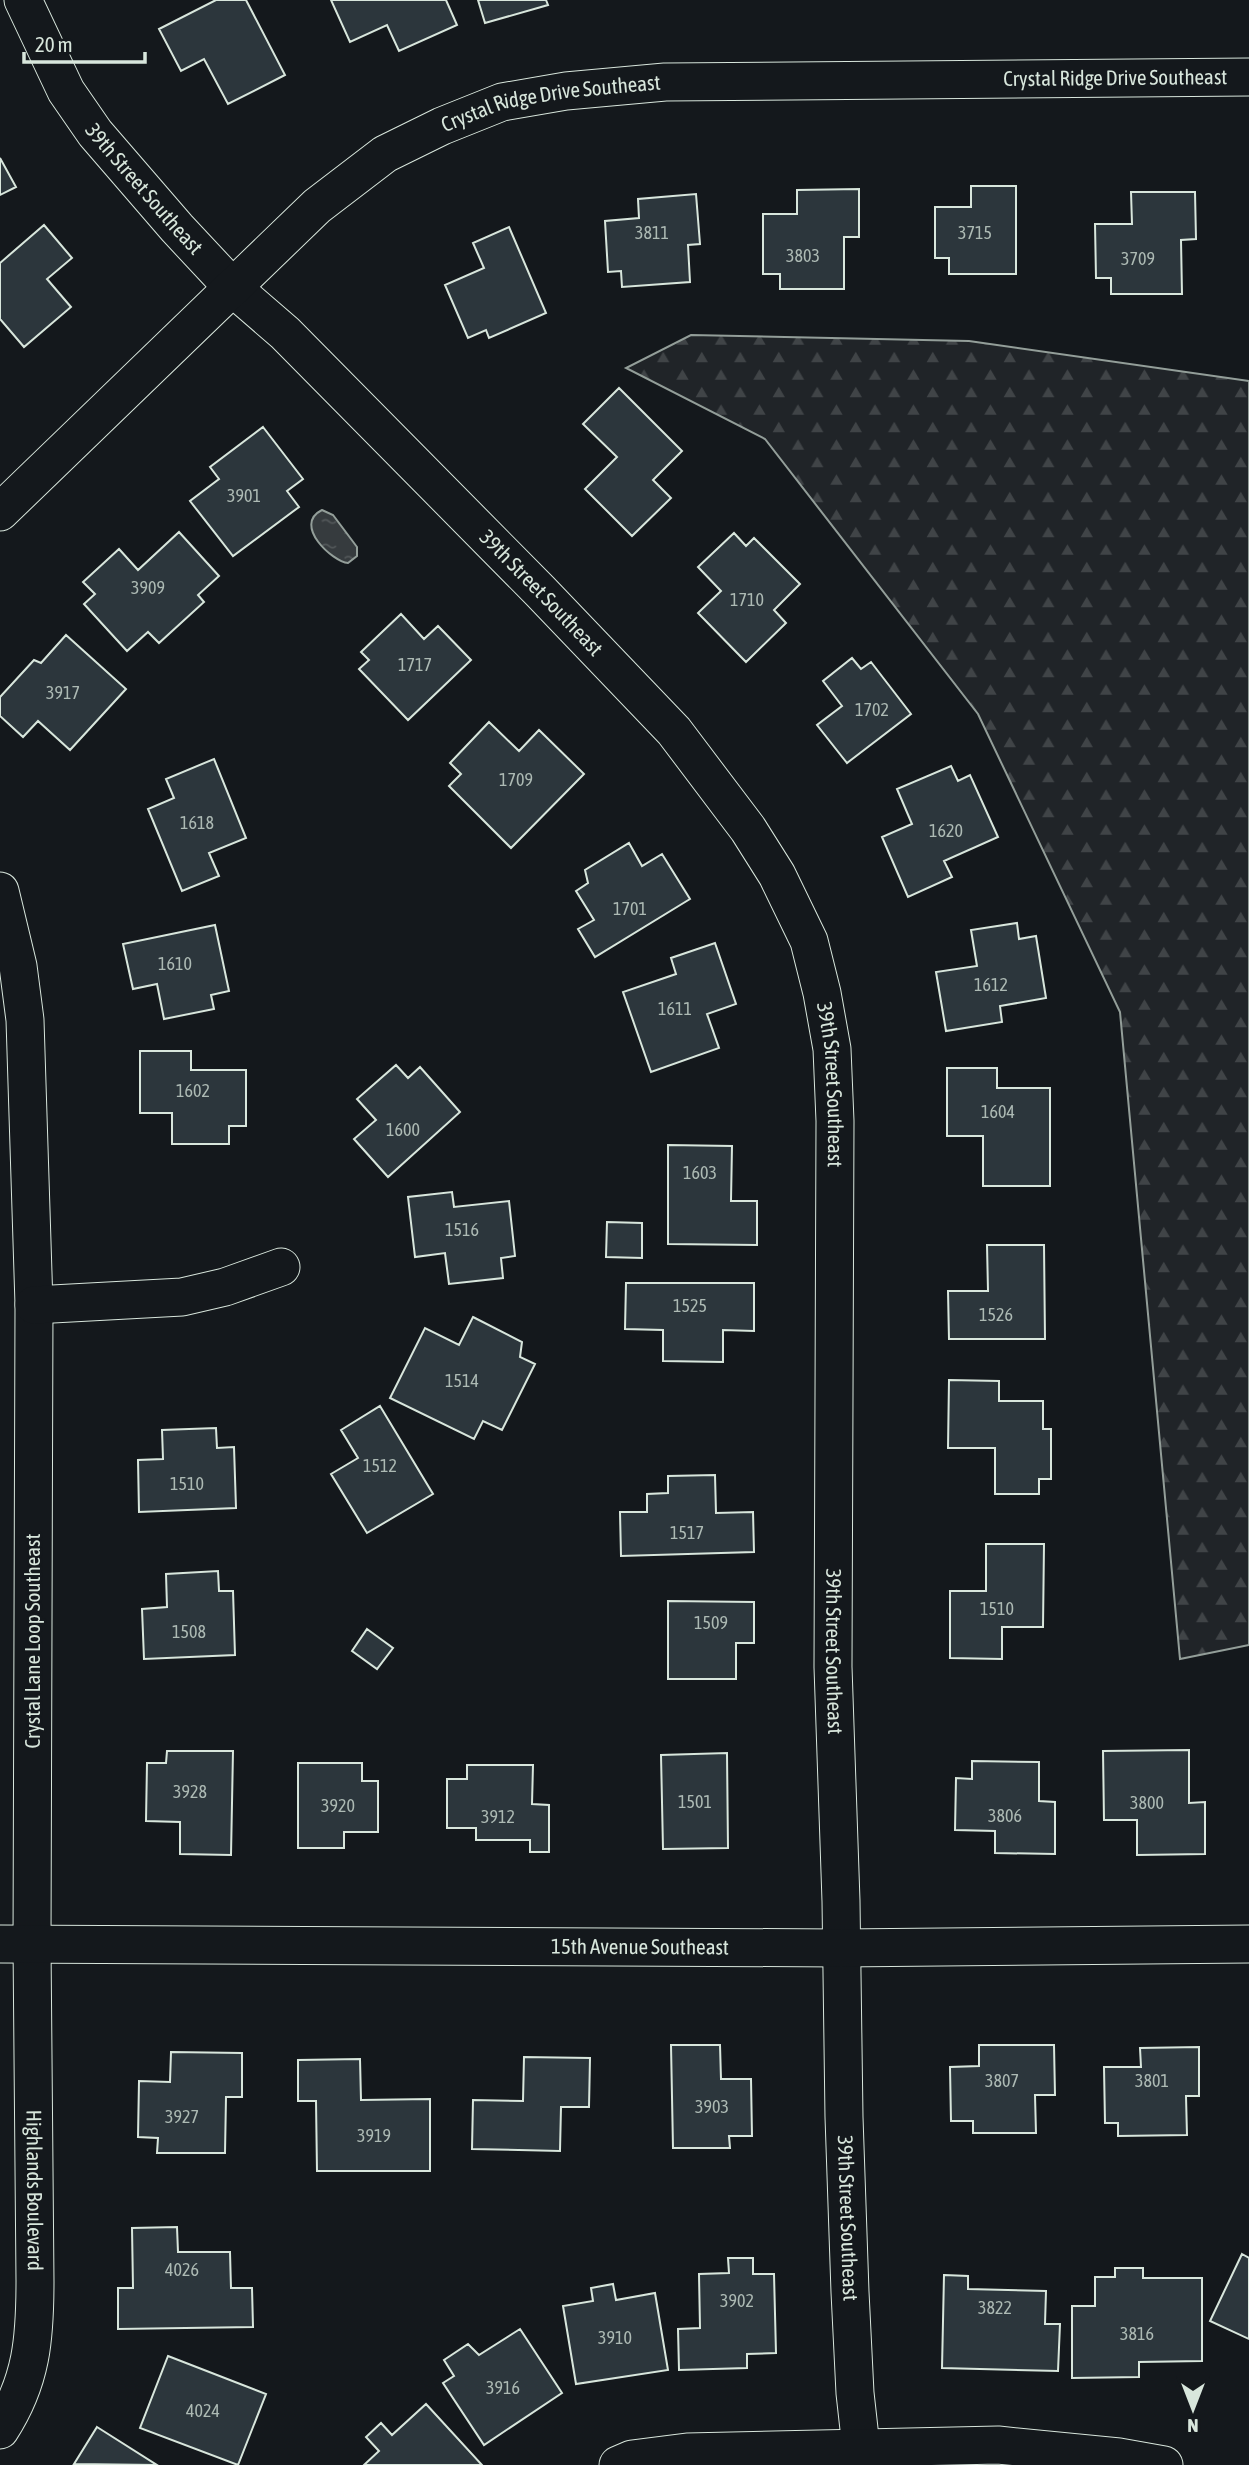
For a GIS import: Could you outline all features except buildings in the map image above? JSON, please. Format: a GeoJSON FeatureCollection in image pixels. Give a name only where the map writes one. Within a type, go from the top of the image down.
{"type":"FeatureCollection","features":[{"type":"Feature","properties":{"kind":"street","name":"39th Street Southeast"},"geometry":{"type":"LineString","coordinates":[[23,0],[66,91],[95,133],[177,228],[233,288],[285,333],[674,730],[748,829],[777,875],[809,941],[832,1049],[833,1073],[833,1667],[850,2292],[861,2456]]}},
{"type":"Feature","properties":{"kind":"street","name":"Crystal Ridge Drive Southeast"},"geometry":{"type":"LineString","coordinates":[[0,512],[317,206],[385,154],[442,126],[502,102],[566,92],[665,82],[1249,77]]}},
{"type":"Feature","properties":{"kind":"street","name":"Crystal Lane Loop Southeast"},"geometry":{"type":"LineString","coordinates":[[0,891],[18,966],[25,1020],[34,1305],[16,1944]]}},
{"type":"Feature","properties":{"kind":"street"},"geometry":{"type":"LineString","coordinates":[[34,1305],[182,1297],[225,1287],[281,1267]]}},
{"type":"Feature","properties":{"kind":"street","name":"15th Avenue Southeast"},"geometry":{"type":"LineString","coordinates":[[16,1944],[841,1948],[1249,1944]]}},
{"type":"Feature","properties":{"kind":"street","name":"Highlands Boulevard"},"geometry":{"type":"LineString","coordinates":[[0,2430],[13,2410],[27,2374],[35,2332],[16,1944]]}},
{"type":"Feature","properties":{"kind":"street"},"geometry":{"type":"LineString","coordinates":[[618,2465],[632,2459],[687,2452],[861,2456],[998,2445],[1119,2457],[1164,2465]]}},
{"type":"Feature","properties":{"kind":"green space"},"geometry":{"type":"Polygon","coordinates":[[[691,335],[969,341],[1249,381],[1249,1645],[1180,1659],[1120,1012],[978,714],[765,439],[626,368],[691,335]]]}},
{"type":"Feature","properties":{"kind":"water"},"geometry":{"type":"Polygon","coordinates":[[[322,510],[333,515],[357,547],[357,556],[348,563],[325,550],[313,533],[311,524],[322,510]]]}}]}
